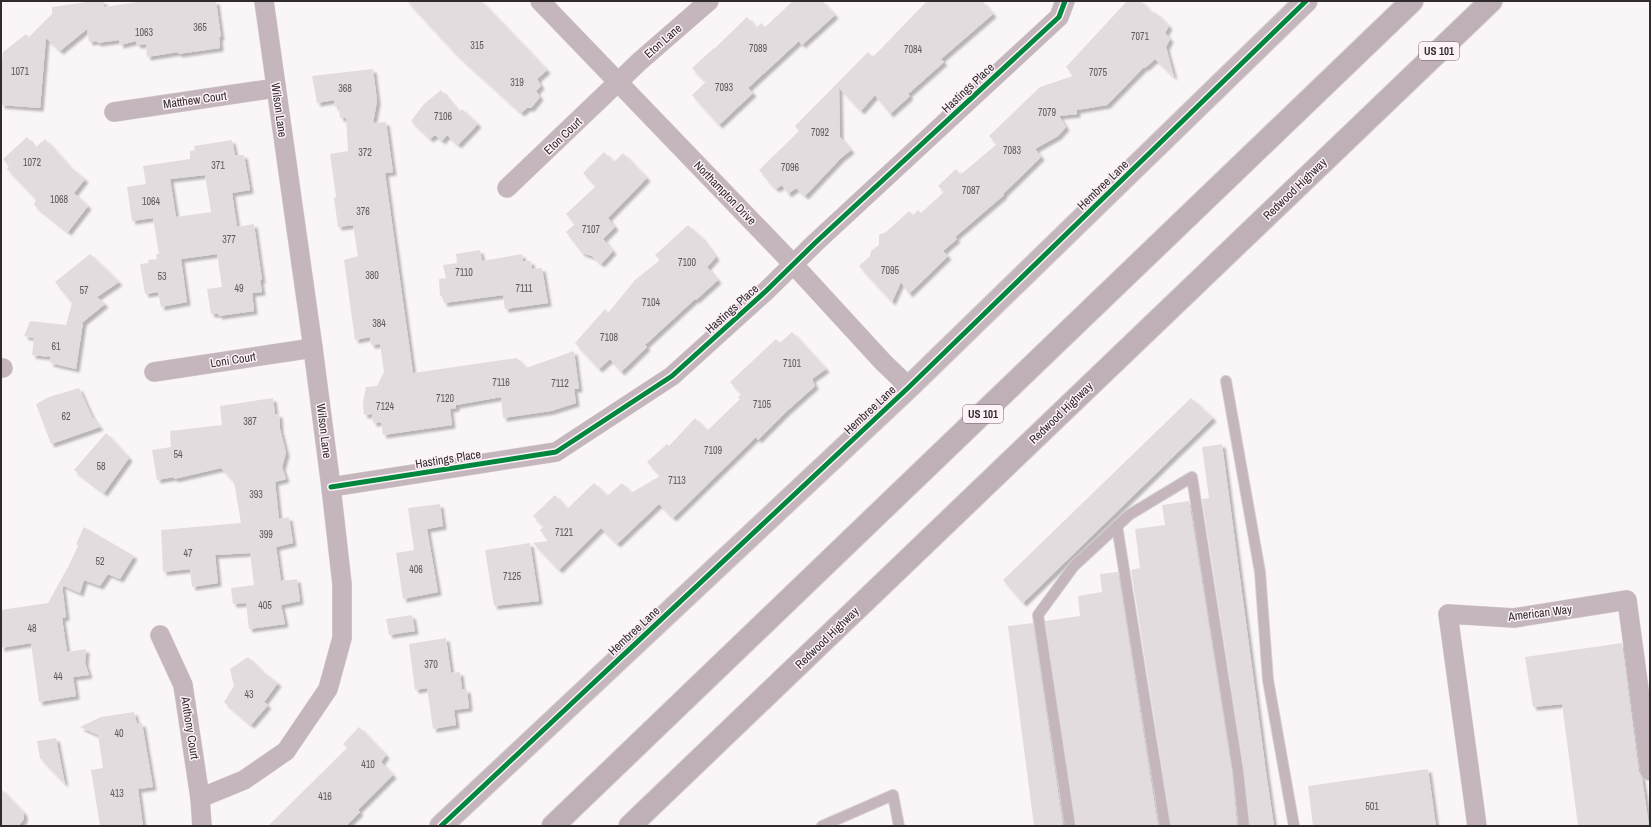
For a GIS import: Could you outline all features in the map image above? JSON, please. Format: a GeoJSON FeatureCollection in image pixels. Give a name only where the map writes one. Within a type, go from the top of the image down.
{"type":"FeatureCollection","features":[{"type":"Feature","properties":{"kind":"highway","name":"US 101"},"geometry":{"type":"LineString","coordinates":[[553,826],[1412,1]]}},
{"type":"Feature","properties":{"kind":"highway","name":"Redwood Highway"},"geometry":{"type":"LineString","coordinates":[[630,826],[1491,1]]}},
{"type":"Feature","properties":{"kind":"street","name":"Wilson Lane"},"geometry":{"type":"LineString","coordinates":[[200,798],[244,780],[286,751],[328,689],[342,638],[342,584],[331,487],[264,1]]}},
{"type":"Feature","properties":{"kind":"street","name":"Northampton Drive"},"geometry":{"type":"LineString","coordinates":[[540,1],[793,264],[883,362],[909,387]]}},
{"type":"Feature","properties":{"kind":"street","name":"Eton Lane"},"geometry":{"type":"LineString","coordinates":[[618,83],[640,61],[709,1]]}},
{"type":"Feature","properties":{"kind":"street","name":"Hastings Place"},"geometry":{"type":"LineString","coordinates":[[331,487],[556,452],[672,376],[766,291],[793,264],[1059,17],[1065,1]]}},
{"type":"Feature","properties":{"kind":"street","name":"Hembree Lane"},"geometry":{"type":"LineString","coordinates":[[441,826],[909,387],[1306,1]]}},
{"type":"Feature","properties":{"kind":"street","name":"Eton Court"},"geometry":{"type":"LineString","coordinates":[[507,188],[618,83]]}},
{"type":"Feature","properties":{"kind":"street","name":"Matthew Court"},"geometry":{"type":"LineString","coordinates":[[114,112],[276,88]]}},
{"type":"Feature","properties":{"kind":"street","name":"Loni Court"},"geometry":{"type":"LineString","coordinates":[[154,372],[313,348]]}},
{"type":"Feature","properties":{"kind":"street","name":"American Way"},"geometry":{"type":"LineString","coordinates":[[1477,826],[1448,614],[1514,618],[1626,600],[1650,771]]}},
{"type":"Feature","properties":{"kind":"street","name":"Anthony Court"},"geometry":{"type":"LineString","coordinates":[[160,635],[183,685],[200,798],[202,826]]}},
{"type":"Feature","properties":{"kind":"lane"},"geometry":{"type":"LineString","coordinates":[[1226,381],[1260,572],[1268,680],[1294,826]]}},
{"type":"Feature","properties":{"kind":"lane"},"geometry":{"type":"LineString","coordinates":[[1070,826],[1038,615],[1074,566],[1129,515],[1192,477],[1238,771],[1244,826]]}},
{"type":"Feature","properties":{"kind":"lane"},"geometry":{"type":"LineString","coordinates":[[1117,526],[1165,826]]}},
{"type":"Feature","properties":{"kind":"lane"},"geometry":{"type":"LineString","coordinates":[[822,826],[893,795],[899,826]]}},
{"type":"Feature","properties":{"kind":"building"},"geometry":{"type":"Polygon","coordinates":[[[104,1],[104,7],[144,1],[216,1],[221,37],[219,37],[220,48],[147,57],[146,44],[137,45],[136,41],[120,45],[119,40],[97,43],[97,41],[89,42],[87,29],[60,51],[46,38],[40,108],[1,105],[3,52],[26,34],[29,37],[52,14],[52,7],[104,1]]]}},
{"type":"Feature","properties":{"kind":"building"},"geometry":{"type":"Polygon","coordinates":[[[407,1],[481,1],[547,70],[537,79],[541,86],[536,91],[540,97],[531,108],[527,108],[521,113],[455,53],[407,1]]]}},
{"type":"Feature","properties":{"kind":"building"},"geometry":{"type":"Polygon","coordinates":[[[793,1],[822,1],[835,15],[802,45],[799,41],[748,88],[753,93],[719,125],[692,95],[706,82],[692,68],[747,17],[756,28],[761,23],[765,27],[793,1]]]}},
{"type":"Feature","properties":{"kind":"building"},"geometry":{"type":"Polygon","coordinates":[[[927,1],[982,1],[993,14],[941,59],[944,62],[908,94],[910,96],[890,114],[875,95],[861,111],[839,88],[840,137],[851,150],[841,158],[805,196],[796,188],[788,194],[782,185],[776,189],[759,170],[799,131],[795,126],[868,52],[873,57],[927,1]]]}},
{"type":"Feature","properties":{"kind":"building"},"geometry":{"type":"Polygon","coordinates":[[[1127,1],[1141,1],[1153,14],[1155,12],[1169,26],[1165,33],[1170,39],[1166,47],[1174,77],[1155,59],[1145,68],[1144,67],[1107,105],[1077,110],[1077,114],[1059,116],[1066,127],[1058,136],[1035,149],[1041,157],[1003,194],[1004,195],[955,237],[957,239],[943,251],[948,256],[909,294],[901,282],[892,302],[859,266],[870,256],[871,251],[879,245],[879,235],[886,232],[909,211],[913,215],[918,210],[921,213],[944,192],[938,186],[956,169],[960,175],[997,144],[989,136],[1040,87],[1073,76],[1066,67],[1127,1]]]}},
{"type":"Feature","properties":{"kind":"building"},"geometry":{"type":"Polygon","coordinates":[[[373,69],[377,101],[373,123],[386,122],[393,172],[385,173],[413,373],[517,358],[526,368],[574,351],[579,389],[574,389],[576,403],[551,411],[503,418],[501,397],[456,405],[456,408],[450,409],[452,425],[383,435],[381,422],[373,423],[372,414],[364,415],[363,402],[366,387],[377,386],[384,372],[380,344],[371,345],[370,337],[355,340],[344,260],[358,256],[353,225],[338,227],[334,198],[336,197],[330,154],[348,151],[346,118],[340,118],[339,107],[335,107],[334,100],[317,103],[312,76],[373,69]]]}},
{"type":"Feature","properties":{"kind":"building"},"geometry":{"type":"Polygon","coordinates":[[[441,90],[459,112],[462,109],[478,124],[458,145],[447,135],[442,141],[435,135],[430,139],[411,121],[424,104],[441,90]]]}},
{"type":"Feature","properties":{"kind":"building"},"geometry":{"type":"Polygon","coordinates":[[[27,137],[35,148],[45,139],[69,166],[85,179],[74,193],[88,206],[68,232],[34,205],[36,199],[7,169],[9,166],[3,159],[27,137]]]}},
{"type":"Feature","properties":{"kind":"building"},"geometry":{"type":"Polygon","coordinates":[[[232,140],[235,155],[244,155],[250,190],[232,193],[237,227],[254,224],[262,280],[260,280],[262,292],[252,293],[254,311],[219,316],[218,314],[211,314],[207,289],[222,287],[217,254],[181,259],[187,302],[161,307],[158,292],[145,294],[140,264],[149,263],[148,260],[157,259],[156,254],[159,254],[153,218],[132,221],[127,187],[146,184],[143,166],[190,159],[190,151],[195,150],[194,146],[232,140]],[[205,175],[170,179],[176,217],[211,212],[205,175]]]}},
{"type":"Feature","properties":{"kind":"building"},"geometry":{"type":"Polygon","coordinates":[[[604,152],[614,162],[623,153],[647,178],[608,218],[615,227],[603,239],[613,251],[601,264],[592,256],[582,253],[566,232],[575,224],[566,214],[596,186],[583,173],[604,152]]]}},
{"type":"Feature","properties":{"kind":"building"},"geometry":{"type":"Polygon","coordinates":[[[688,225],[701,237],[716,257],[707,267],[718,280],[645,345],[647,347],[621,372],[610,359],[599,369],[575,343],[605,309],[608,313],[635,280],[660,260],[655,255],[688,225]]]}},
{"type":"Feature","properties":{"kind":"building"},"geometry":{"type":"Polygon","coordinates":[[[480,250],[482,261],[522,254],[523,261],[531,261],[532,269],[542,268],[548,303],[505,309],[503,295],[444,303],[442,296],[440,296],[439,279],[446,278],[443,265],[457,263],[456,254],[480,250]]]}},
{"type":"Feature","properties":{"kind":"building"},"geometry":{"type":"Polygon","coordinates":[[[90,254],[119,282],[97,297],[105,304],[83,322],[76,369],[50,363],[51,357],[32,355],[34,338],[24,336],[30,321],[66,325],[72,303],[55,282],[90,254]]]}},
{"type":"Feature","properties":{"kind":"building"},"geometry":{"type":"Polygon","coordinates":[[[792,332],[826,369],[812,379],[815,386],[758,440],[756,437],[673,518],[659,504],[617,544],[601,528],[559,570],[533,543],[548,541],[540,530],[544,527],[533,516],[555,495],[567,509],[594,483],[607,496],[622,483],[631,493],[660,476],[647,462],[667,444],[669,446],[695,418],[707,431],[740,399],[738,398],[741,394],[730,382],[776,339],[780,343],[792,332]]]}},
{"type":"Feature","properties":{"kind":"building"},"geometry":{"type":"Polygon","coordinates":[[[79,388],[92,417],[100,427],[51,444],[36,404],[49,397],[79,388]]]}},
{"type":"Feature","properties":{"kind":"building"},"geometry":{"type":"Polygon","coordinates":[[[273,398],[275,414],[279,414],[280,429],[286,453],[282,467],[286,479],[275,482],[279,519],[289,517],[293,543],[276,547],[281,581],[297,579],[300,601],[281,605],[285,624],[249,629],[246,603],[233,604],[231,588],[254,585],[250,553],[215,555],[218,583],[192,587],[190,569],[163,572],[161,530],[241,523],[234,482],[221,468],[174,479],[174,477],[157,480],[152,450],[171,447],[170,431],[222,425],[220,406],[273,398]]]}},
{"type":"Feature","properties":{"kind":"building"},"geometry":{"type":"Polygon","coordinates":[[[1191,398],[1213,418],[1023,603],[1003,580],[1191,398]]]}},
{"type":"Feature","properties":{"kind":"building"},"geometry":{"type":"Polygon","coordinates":[[[106,433],[129,458],[104,493],[74,470],[106,433]]]}},
{"type":"Feature","properties":{"kind":"building"},"geometry":{"type":"Polygon","coordinates":[[[1222,444],[1274,826],[1250,826],[1244,770],[1202,499],[1209,498],[1202,447],[1222,444]]]}},
{"type":"Feature","properties":{"kind":"building"},"geometry":{"type":"Polygon","coordinates":[[[1189,501],[1232,772],[1237,826],[1171,826],[1131,570],[1140,568],[1135,529],[1165,525],[1162,505],[1189,501]]]}},
{"type":"Feature","properties":{"kind":"building"},"geometry":{"type":"Polygon","coordinates":[[[440,504],[443,526],[427,529],[438,592],[403,599],[396,553],[414,550],[408,508],[440,504]]]}},
{"type":"Feature","properties":{"kind":"building"},"geometry":{"type":"Polygon","coordinates":[[[84,527],[134,556],[120,579],[108,574],[100,586],[84,580],[80,593],[62,585],[66,617],[62,618],[67,652],[86,649],[85,663],[89,675],[73,677],[76,696],[39,702],[31,643],[1,648],[1,610],[48,603],[78,546],[76,544],[84,527]]]}},
{"type":"Feature","properties":{"kind":"building"},"geometry":{"type":"Polygon","coordinates":[[[530,543],[539,601],[494,606],[485,550],[530,543]]]}},
{"type":"Feature","properties":{"kind":"building"},"geometry":{"type":"Polygon","coordinates":[[[1118,572],[1158,826],[1076,826],[1045,621],[1080,616],[1078,596],[1102,592],[1100,574],[1118,572]]]}},
{"type":"Feature","properties":{"kind":"building"},"geometry":{"type":"Polygon","coordinates":[[[412,615],[415,631],[389,635],[386,619],[412,615]]]}},
{"type":"Feature","properties":{"kind":"building"},"geometry":{"type":"Polygon","coordinates":[[[1033,623],[1063,826],[1034,826],[1008,626],[1033,623]]]}},
{"type":"Feature","properties":{"kind":"building"},"geometry":{"type":"Polygon","coordinates":[[[446,638],[451,673],[460,672],[462,690],[467,689],[469,708],[454,710],[456,725],[433,729],[427,688],[415,690],[409,644],[446,638]]]}},
{"type":"Feature","properties":{"kind":"building"},"geometry":{"type":"Polygon","coordinates":[[[1622,643],[1639,772],[1642,778],[1649,826],[1578,826],[1562,704],[1533,707],[1525,657],[1622,643]]]}},
{"type":"Feature","properties":{"kind":"building"},"geometry":{"type":"Polygon","coordinates":[[[248,657],[263,672],[278,683],[264,702],[268,705],[251,725],[224,702],[234,686],[230,669],[248,657]]]}},
{"type":"Feature","properties":{"kind":"building"},"geometry":{"type":"Polygon","coordinates":[[[134,712],[137,724],[142,723],[153,787],[138,789],[143,826],[100,826],[91,770],[103,768],[98,735],[80,727],[101,717],[134,712]]]}},
{"type":"Feature","properties":{"kind":"building"},"geometry":{"type":"Polygon","coordinates":[[[359,727],[386,755],[381,762],[393,775],[358,810],[360,812],[346,826],[268,826],[347,748],[343,744],[359,727]]]}},
{"type":"Feature","properties":{"kind":"building"},"geometry":{"type":"Polygon","coordinates":[[[56,738],[65,784],[40,758],[37,741],[56,738]]]}},
{"type":"Feature","properties":{"kind":"building"},"geometry":{"type":"Polygon","coordinates":[[[1428,769],[1436,826],[1313,826],[1308,786],[1428,769]]]}},
{"type":"Feature","properties":{"kind":"building"},"geometry":{"type":"Polygon","coordinates":[[[1,789],[24,813],[24,819],[18,826],[1,826],[1,789]]]}},
{"type":"Feature","properties":{"kind":"cycle path"},"geometry":{"type":"LineString","coordinates":[[331,487],[556,452],[672,376],[766,291],[815,243],[1059,17],[1065,1]]}},
{"type":"Feature","properties":{"kind":"cycle path"},"geometry":{"type":"LineString","coordinates":[[441,826],[909,387],[1306,1]]}}]}
